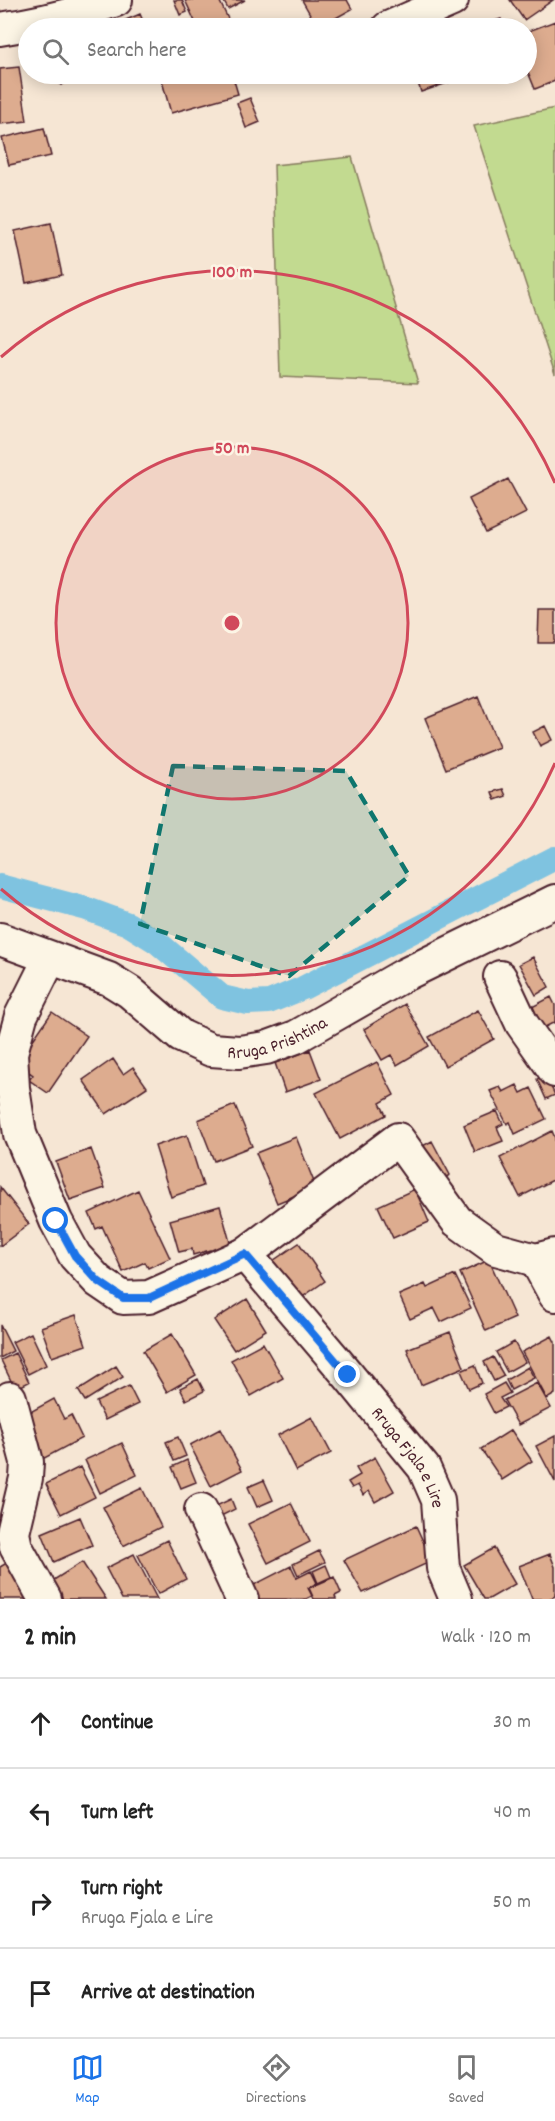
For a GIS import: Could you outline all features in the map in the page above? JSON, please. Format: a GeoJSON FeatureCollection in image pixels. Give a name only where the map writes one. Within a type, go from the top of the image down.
{"type":"FeatureCollection","features":[{"type":"Feature","properties":{"kind":"street"},"geometry":{"type":"LineString","coordinates":[[59,18],[116,0]]}},
{"type":"Feature","properties":{"kind":"street"},"geometry":{"type":"LineString","coordinates":[[411,18],[452,0]]}},
{"type":"Feature","properties":{"kind":"street"},"geometry":{"type":"LineString","coordinates":[[0,29],[18,27]]}},
{"type":"Feature","properties":{"kind":"street","name":"Rruga Prishtina"},"geometry":{"type":"LineString","coordinates":[[0,939],[109,979],[130,992],[181,1036],[211,1050],[239,1052],[266,1048],[296,1037],[404,975],[555,901]]}},
{"type":"Feature","properties":{"kind":"street"},"geometry":{"type":"LineString","coordinates":[[50,958],[21,1016],[11,1053],[13,1088],[20,1134],[56,1221],[75,1256],[98,1281],[123,1298],[149,1298],[245,1254],[398,1139],[457,1221],[496,1249],[545,1257],[555,1295]]}},
{"type":"Feature","properties":{"kind":"street"},"geometry":{"type":"LineString","coordinates":[[500,976],[522,1024],[555,1071]]}},
{"type":"Feature","properties":{"kind":"street","name":"Rruga Fjala e Lire"},"geometry":{"type":"LineString","coordinates":[[245,1254],[424,1468],[438,1500],[443,1568],[456,1599]]}},
{"type":"Feature","properties":{"kind":"street"},"geometry":{"type":"LineString","coordinates":[[10,1398],[27,1462],[26,1478],[13,1533],[16,1547],[45,1599]]}},
{"type":"Feature","properties":{"kind":"street"},"geometry":{"type":"LineString","coordinates":[[201,1510],[242,1599]]}},
{"type":"Feature","properties":{"kind":"highlighted area"},"geometry":{"type":"Polygon","coordinates":[[[173,766],[346,771],[409,876],[289,976],[140,924],[173,766]]]}},
{"type":"Feature","properties":{"kind":"green space"},"geometry":{"type":"Polygon","coordinates":[[[555,108],[555,374],[474,126],[555,108]]]}},
{"type":"Feature","properties":{"kind":"green space"},"geometry":{"type":"Polygon","coordinates":[[[352,157],[418,383],[280,377],[274,165],[352,157]]]}},
{"type":"Feature","properties":{"kind":"building"},"geometry":{"type":"Polygon","coordinates":[[[174,0],[182,0],[187,12],[180,15],[174,0]]]}},
{"type":"Feature","properties":{"kind":"building"},"geometry":{"type":"Polygon","coordinates":[[[185,0],[219,0],[228,18],[193,18],[185,0]]]}},
{"type":"Feature","properties":{"kind":"building"},"geometry":{"type":"Polygon","coordinates":[[[223,0],[245,0],[228,9],[223,0]]]}},
{"type":"Feature","properties":{"kind":"building"},"geometry":{"type":"Polygon","coordinates":[[[302,0],[347,0],[352,9],[336,18],[312,18],[302,0]]]}},
{"type":"Feature","properties":{"kind":"building"},"geometry":{"type":"Polygon","coordinates":[[[510,0],[553,0],[527,18],[523,18],[510,0]]]}},
{"type":"Feature","properties":{"kind":"building"},"geometry":{"type":"Polygon","coordinates":[[[555,21],[555,81],[535,89],[533,84],[537,84],[537,28],[555,21]]]}},
{"type":"Feature","properties":{"kind":"building"},"geometry":{"type":"Polygon","coordinates":[[[18,67],[18,84],[22,84],[27,121],[0,124],[0,69],[18,67]]]}},
{"type":"Feature","properties":{"kind":"building"},"geometry":{"type":"Polygon","coordinates":[[[163,84],[235,84],[238,94],[171,113],[163,84]]]}},
{"type":"Feature","properties":{"kind":"building"},"geometry":{"type":"Polygon","coordinates":[[[418,84],[444,84],[421,92],[418,84]]]}},
{"type":"Feature","properties":{"kind":"building"},"geometry":{"type":"Polygon","coordinates":[[[250,98],[260,122],[246,128],[237,103],[250,98]]]}},
{"type":"Feature","properties":{"kind":"building"},"geometry":{"type":"Polygon","coordinates":[[[44,128],[51,156],[9,165],[2,138],[44,128]]]}},
{"type":"Feature","properties":{"kind":"building"},"geometry":{"type":"Polygon","coordinates":[[[51,223],[62,275],[26,283],[15,231],[51,223]]]}},
{"type":"Feature","properties":{"kind":"building"},"geometry":{"type":"Polygon","coordinates":[[[508,479],[526,513],[486,533],[469,499],[508,479]]]}},
{"type":"Feature","properties":{"kind":"building"},"geometry":{"type":"Polygon","coordinates":[[[539,610],[555,610],[555,643],[538,643],[539,610]]]}},
{"type":"Feature","properties":{"kind":"building"},"geometry":{"type":"Polygon","coordinates":[[[478,696],[499,747],[446,769],[425,718],[478,696]]]}},
{"type":"Feature","properties":{"kind":"building"},"geometry":{"type":"Polygon","coordinates":[[[545,726],[552,740],[540,746],[533,732],[545,726]]]}},
{"type":"Feature","properties":{"kind":"building"},"geometry":{"type":"Polygon","coordinates":[[[503,789],[506,796],[495,800],[492,792],[503,789]]]}},
{"type":"Feature","properties":{"kind":"building"},"geometry":{"type":"Polygon","coordinates":[[[533,957],[549,987],[536,995],[519,964],[533,957]]]}},
{"type":"Feature","properties":{"kind":"building"},"geometry":{"type":"Polygon","coordinates":[[[551,997],[555,1005],[555,1022],[543,1028],[532,1007],[551,997]]]}},
{"type":"Feature","properties":{"kind":"building"},"geometry":{"type":"Polygon","coordinates":[[[405,1004],[429,1046],[397,1065],[391,1055],[382,1060],[364,1029],[405,1004]]]}},
{"type":"Feature","properties":{"kind":"building"},"geometry":{"type":"Polygon","coordinates":[[[478,1010],[494,1039],[445,1066],[429,1037],[478,1010]]]}},
{"type":"Feature","properties":{"kind":"building"},"geometry":{"type":"Polygon","coordinates":[[[52,1012],[87,1036],[48,1093],[29,1080],[33,1075],[17,1063],[52,1012]]]}},
{"type":"Feature","properties":{"kind":"building"},"geometry":{"type":"Polygon","coordinates":[[[310,1050],[321,1079],[285,1092],[275,1063],[310,1050]]]}},
{"type":"Feature","properties":{"kind":"building"},"geometry":{"type":"Polygon","coordinates":[[[113,1059],[123,1074],[133,1067],[147,1087],[106,1114],[83,1080],[113,1059]]]}},
{"type":"Feature","properties":{"kind":"building"},"geometry":{"type":"Polygon","coordinates":[[[377,1062],[394,1095],[380,1103],[386,1115],[340,1139],[316,1093],[377,1062]]]}},
{"type":"Feature","properties":{"kind":"building"},"geometry":{"type":"Polygon","coordinates":[[[545,1075],[555,1095],[546,1099],[537,1079],[545,1075]]]}},
{"type":"Feature","properties":{"kind":"building"},"geometry":{"type":"Polygon","coordinates":[[[517,1085],[521,1093],[531,1088],[546,1119],[515,1134],[510,1122],[507,1124],[490,1091],[500,1087],[503,1092],[517,1085]]]}},
{"type":"Feature","properties":{"kind":"building"},"geometry":{"type":"Polygon","coordinates":[[[235,1105],[252,1146],[214,1161],[198,1120],[235,1105]]]}},
{"type":"Feature","properties":{"kind":"building"},"geometry":{"type":"Polygon","coordinates":[[[497,1111],[503,1124],[497,1127],[503,1141],[475,1152],[464,1125],[497,1111]]]}},
{"type":"Feature","properties":{"kind":"building"},"geometry":{"type":"Polygon","coordinates":[[[552,1131],[555,1138],[555,1179],[520,1197],[500,1158],[552,1131]]]}},
{"type":"Feature","properties":{"kind":"building"},"geometry":{"type":"Polygon","coordinates":[[[187,1135],[203,1186],[171,1197],[155,1146],[187,1135]]]}},
{"type":"Feature","properties":{"kind":"building"},"geometry":{"type":"Polygon","coordinates":[[[296,1137],[316,1187],[277,1203],[256,1153],[296,1137]]]}},
{"type":"Feature","properties":{"kind":"building"},"geometry":{"type":"Polygon","coordinates":[[[432,1141],[450,1175],[433,1184],[415,1150],[432,1141]]]}},
{"type":"Feature","properties":{"kind":"building"},"geometry":{"type":"Polygon","coordinates":[[[91,1149],[105,1188],[70,1200],[56,1162],[91,1149]]]}},
{"type":"Feature","properties":{"kind":"building"},"geometry":{"type":"Polygon","coordinates":[[[0,1187],[29,1224],[0,1246],[0,1187]]]}},
{"type":"Feature","properties":{"kind":"building"},"geometry":{"type":"Polygon","coordinates":[[[415,1189],[429,1222],[393,1238],[378,1206],[415,1189]]]}},
{"type":"Feature","properties":{"kind":"building"},"geometry":{"type":"Polygon","coordinates":[[[138,1190],[170,1258],[148,1268],[145,1262],[123,1272],[102,1226],[96,1229],[89,1213],[138,1190]]]}},
{"type":"Feature","properties":{"kind":"building"},"geometry":{"type":"Polygon","coordinates":[[[220,1206],[233,1253],[212,1259],[210,1250],[193,1255],[192,1249],[179,1252],[170,1220],[220,1206]]]}},
{"type":"Feature","properties":{"kind":"building"},"geometry":{"type":"Polygon","coordinates":[[[299,1243],[325,1281],[294,1303],[267,1265],[299,1243]]]}},
{"type":"Feature","properties":{"kind":"building"},"geometry":{"type":"Polygon","coordinates":[[[489,1260],[515,1318],[486,1331],[460,1273],[489,1260]]]}},
{"type":"Feature","properties":{"kind":"building"},"geometry":{"type":"Polygon","coordinates":[[[455,1275],[471,1308],[441,1322],[434,1308],[410,1319],[399,1295],[425,1284],[427,1288],[455,1275]]]}},
{"type":"Feature","properties":{"kind":"building"},"geometry":{"type":"Polygon","coordinates":[[[247,1299],[266,1330],[234,1350],[214,1320],[247,1299]]]}},
{"type":"Feature","properties":{"kind":"building"},"geometry":{"type":"Polygon","coordinates":[[[76,1315],[86,1345],[52,1357],[41,1327],[76,1315]]]}},
{"type":"Feature","properties":{"kind":"building"},"geometry":{"type":"Polygon","coordinates":[[[0,1325],[13,1351],[0,1358],[0,1325]]]}},
{"type":"Feature","properties":{"kind":"building"},"geometry":{"type":"Polygon","coordinates":[[[450,1332],[464,1367],[421,1385],[407,1349],[450,1332]]]}},
{"type":"Feature","properties":{"kind":"building"},"geometry":{"type":"Polygon","coordinates":[[[31,1333],[46,1365],[28,1374],[12,1342],[31,1333]]]}},
{"type":"Feature","properties":{"kind":"building"},"geometry":{"type":"Polygon","coordinates":[[[172,1334],[196,1375],[167,1392],[143,1351],[172,1334]]]}},
{"type":"Feature","properties":{"kind":"building"},"geometry":{"type":"Polygon","coordinates":[[[552,1336],[555,1342],[555,1394],[547,1399],[522,1352],[552,1336]]]}},
{"type":"Feature","properties":{"kind":"building"},"geometry":{"type":"Polygon","coordinates":[[[514,1342],[525,1362],[507,1372],[496,1352],[514,1342]]]}},
{"type":"Feature","properties":{"kind":"building"},"geometry":{"type":"Polygon","coordinates":[[[263,1343],[283,1378],[251,1396],[231,1360],[263,1343]]]}},
{"type":"Feature","properties":{"kind":"building"},"geometry":{"type":"Polygon","coordinates":[[[15,1353],[29,1382],[15,1389],[1,1360],[15,1353]]]}},
{"type":"Feature","properties":{"kind":"building"},"geometry":{"type":"Polygon","coordinates":[[[493,1357],[504,1376],[494,1381],[484,1362],[493,1357]]]}},
{"type":"Feature","properties":{"kind":"building"},"geometry":{"type":"Polygon","coordinates":[[[475,1365],[482,1383],[469,1389],[461,1371],[475,1365]]]}},
{"type":"Feature","properties":{"kind":"building"},"geometry":{"type":"Polygon","coordinates":[[[116,1366],[123,1377],[85,1401],[78,1390],[116,1366]]]}},
{"type":"Feature","properties":{"kind":"building"},"geometry":{"type":"Polygon","coordinates":[[[528,1367],[534,1378],[511,1390],[506,1380],[528,1367]]]}},
{"type":"Feature","properties":{"kind":"building"},"geometry":{"type":"Polygon","coordinates":[[[198,1379],[204,1391],[186,1400],[180,1388],[198,1379]]]}},
{"type":"Feature","properties":{"kind":"building"},"geometry":{"type":"Polygon","coordinates":[[[504,1383],[510,1393],[500,1398],[506,1407],[494,1413],[484,1394],[504,1383]]]}},
{"type":"Feature","properties":{"kind":"building"},"geometry":{"type":"Polygon","coordinates":[[[537,1383],[551,1408],[518,1425],[504,1400],[537,1383]]]}},
{"type":"Feature","properties":{"kind":"building"},"geometry":{"type":"Polygon","coordinates":[[[129,1386],[138,1404],[105,1420],[96,1402],[129,1386]]]}},
{"type":"Feature","properties":{"kind":"building"},"geometry":{"type":"Polygon","coordinates":[[[54,1399],[64,1419],[71,1415],[82,1438],[37,1462],[21,1417],[54,1399]]]}},
{"type":"Feature","properties":{"kind":"building"},"geometry":{"type":"Polygon","coordinates":[[[312,1417],[331,1453],[296,1471],[278,1435],[312,1417]]]}},
{"type":"Feature","properties":{"kind":"building"},"geometry":{"type":"Polygon","coordinates":[[[220,1429],[242,1470],[211,1486],[190,1445],[220,1429]]]}},
{"type":"Feature","properties":{"kind":"building"},"geometry":{"type":"Polygon","coordinates":[[[511,1430],[532,1461],[502,1480],[481,1449],[511,1430]]]}},
{"type":"Feature","properties":{"kind":"building"},"geometry":{"type":"Polygon","coordinates":[[[555,1436],[555,1482],[536,1446],[555,1436]]]}},
{"type":"Feature","properties":{"kind":"building"},"geometry":{"type":"Polygon","coordinates":[[[178,1437],[186,1456],[174,1461],[166,1442],[178,1437]]]}},
{"type":"Feature","properties":{"kind":"building"},"geometry":{"type":"Polygon","coordinates":[[[122,1443],[137,1475],[100,1493],[85,1460],[122,1443]]]}},
{"type":"Feature","properties":{"kind":"building"},"geometry":{"type":"Polygon","coordinates":[[[375,1457],[394,1491],[375,1502],[369,1491],[363,1495],[358,1485],[352,1488],[348,1482],[360,1475],[356,1468],[375,1457]]]}},
{"type":"Feature","properties":{"kind":"building"},"geometry":{"type":"Polygon","coordinates":[[[187,1460],[196,1482],[181,1488],[172,1467],[187,1460]]]}},
{"type":"Feature","properties":{"kind":"building"},"geometry":{"type":"Polygon","coordinates":[[[80,1467],[95,1497],[61,1514],[46,1484],[80,1467]]]}},
{"type":"Feature","properties":{"kind":"building"},"geometry":{"type":"Polygon","coordinates":[[[264,1480],[273,1500],[257,1507],[248,1487],[264,1480]]]}},
{"type":"Feature","properties":{"kind":"building"},"geometry":{"type":"Polygon","coordinates":[[[142,1488],[161,1527],[123,1546],[103,1507],[142,1488]]]}},
{"type":"Feature","properties":{"kind":"building"},"geometry":{"type":"Polygon","coordinates":[[[231,1499],[235,1509],[221,1516],[216,1506],[231,1499]]]}},
{"type":"Feature","properties":{"kind":"building"},"geometry":{"type":"Polygon","coordinates":[[[291,1503],[310,1542],[268,1563],[248,1524],[291,1503]]]}},
{"type":"Feature","properties":{"kind":"building"},"geometry":{"type":"Polygon","coordinates":[[[80,1517],[92,1545],[54,1562],[42,1533],[80,1517]]]}},
{"type":"Feature","properties":{"kind":"building"},"geometry":{"type":"Polygon","coordinates":[[[416,1526],[432,1561],[363,1593],[344,1560],[416,1526]]]}},
{"type":"Feature","properties":{"kind":"building"},"geometry":{"type":"Polygon","coordinates":[[[167,1540],[186,1579],[158,1594],[138,1555],[167,1540]]]}},
{"type":"Feature","properties":{"kind":"building"},"geometry":{"type":"Polygon","coordinates":[[[494,1548],[515,1584],[489,1599],[484,1599],[464,1565],[494,1548]]]}},
{"type":"Feature","properties":{"kind":"building"},"geometry":{"type":"Polygon","coordinates":[[[319,1551],[325,1562],[298,1575],[293,1564],[319,1551]]]}},
{"type":"Feature","properties":{"kind":"building"},"geometry":{"type":"Polygon","coordinates":[[[134,1554],[157,1599],[122,1599],[106,1568],[134,1554]]]}},
{"type":"Feature","properties":{"kind":"building"},"geometry":{"type":"Polygon","coordinates":[[[550,1554],[555,1567],[555,1596],[549,1599],[532,1599],[519,1566],[550,1554]]]}},
{"type":"Feature","properties":{"kind":"building"},"geometry":{"type":"Polygon","coordinates":[[[10,1561],[36,1599],[0,1599],[0,1567],[10,1561]]]}},
{"type":"Feature","properties":{"kind":"building"},"geometry":{"type":"Polygon","coordinates":[[[82,1562],[106,1599],[59,1599],[49,1583],[82,1562]]]}},
{"type":"Feature","properties":{"kind":"building"},"geometry":{"type":"Polygon","coordinates":[[[326,1565],[331,1577],[318,1583],[313,1571],[326,1565]]]}},
{"type":"Feature","properties":{"kind":"building"},"geometry":{"type":"Polygon","coordinates":[[[291,1566],[297,1578],[311,1571],[317,1583],[308,1588],[312,1596],[306,1599],[252,1599],[246,1589],[291,1566]]]}},
{"type":"Feature","properties":{"kind":"building"},"geometry":{"type":"Polygon","coordinates":[[[334,1577],[341,1593],[335,1596],[336,1599],[314,1599],[309,1588],[334,1577]]]}},
{"type":"Feature","properties":{"kind":"waterway"},"geometry":{"type":"LineString","coordinates":[[0,886],[87,909],[128,924],[157,942],[222,997],[248,1003],[269,1002],[303,988],[555,858]]}},
{"type":"Feature","properties":{"kind":"route"},"geometry":{"type":"LineString","coordinates":[[56,1221],[75,1256],[98,1281],[123,1298],[149,1298],[245,1254],[348,1375]]}}]}
